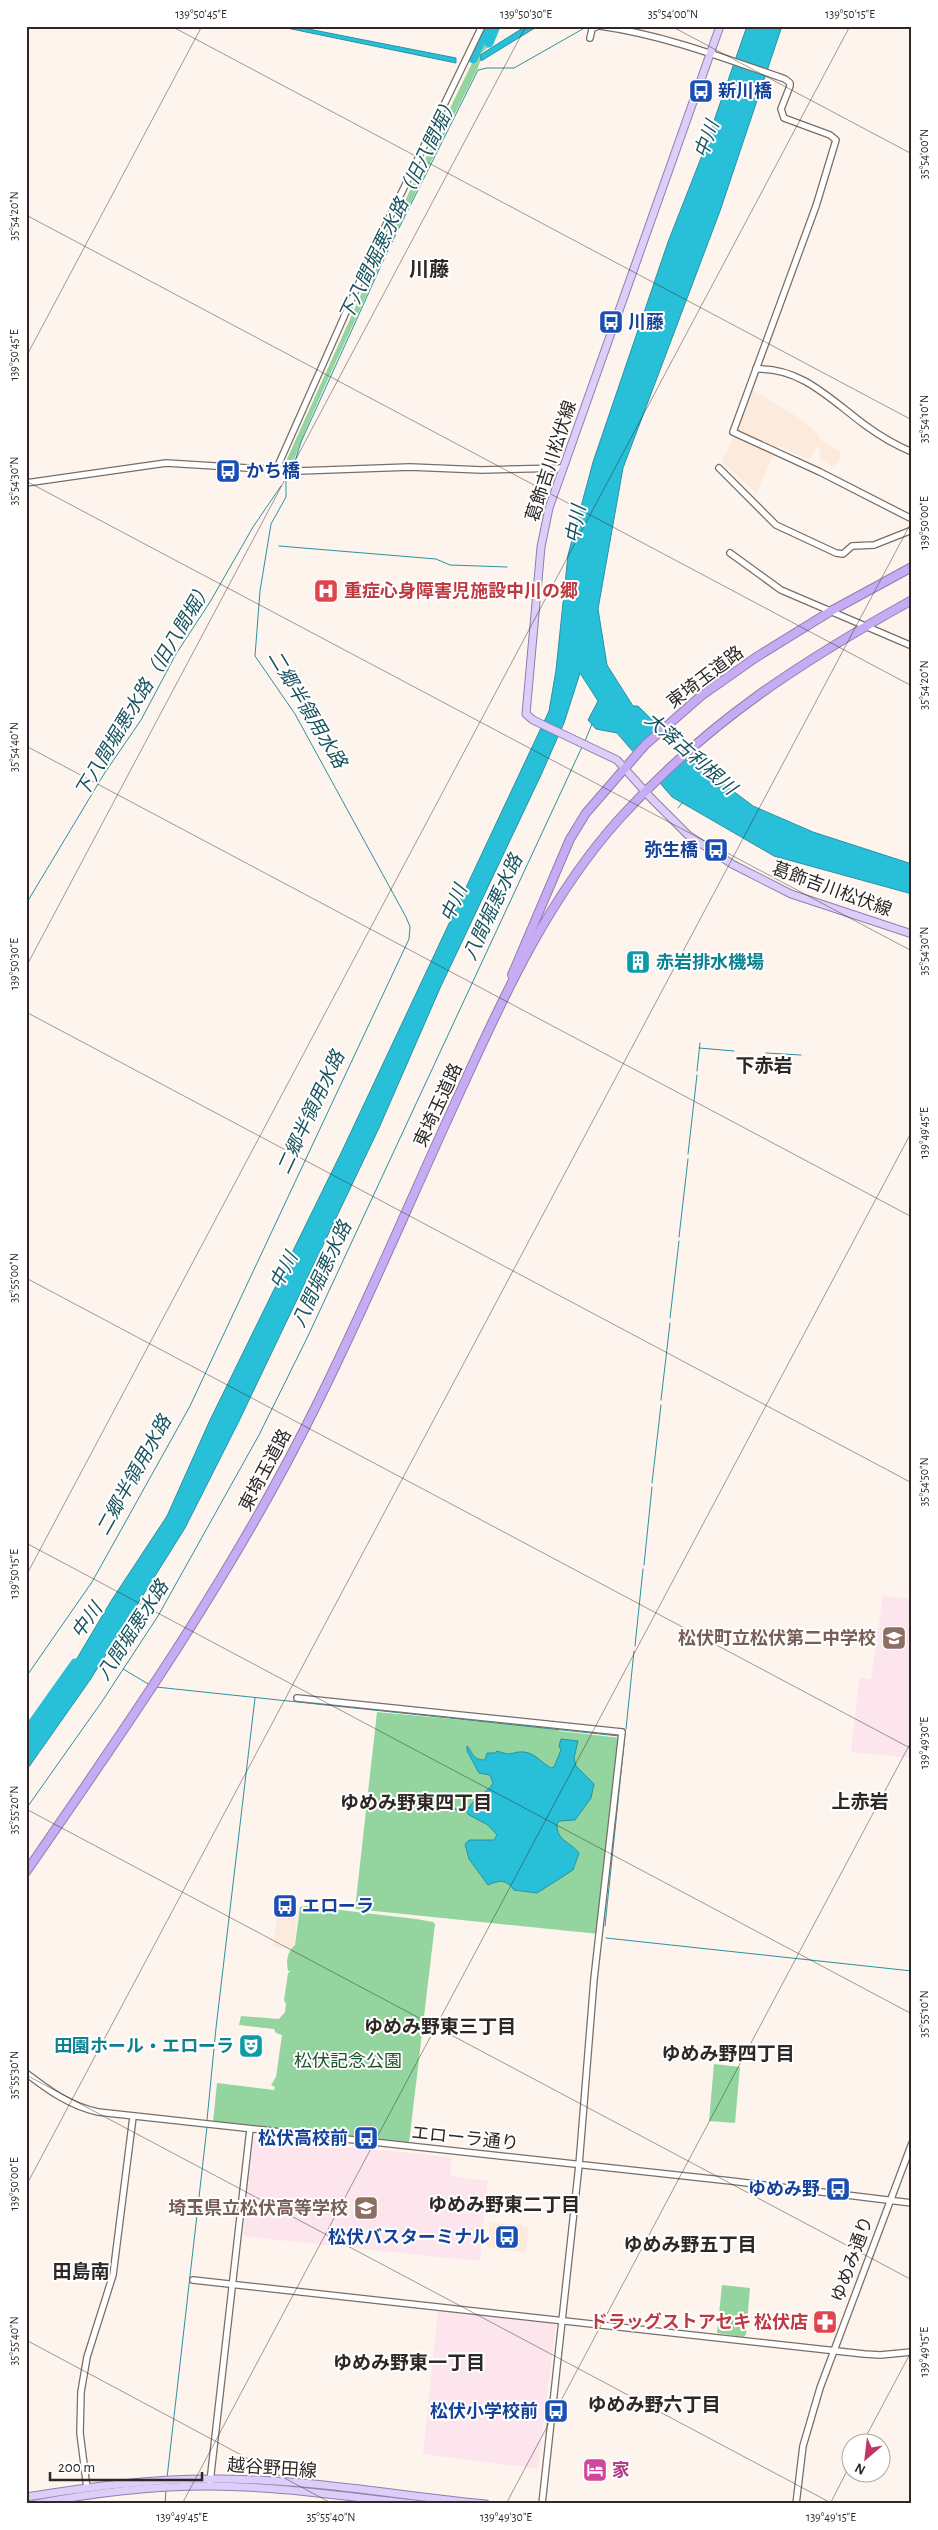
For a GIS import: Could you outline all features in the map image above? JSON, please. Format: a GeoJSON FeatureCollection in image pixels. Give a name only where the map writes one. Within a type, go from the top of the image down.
{"type":"FeatureCollection","features":[{"type":"Feature","properties":{"kind":"highway","name":"東埼玉道路"},"geometry":{"type":"LineString","coordinates":[[26,1872],[158,1681],[254,1524],[334,1368],[478,1052],[570,839],[586,813],[645,745],[701,696],[755,658],[831,610],[912,567]]}},
{"type":"Feature","properties":{"kind":"highway","name":"東埼玉道路"},"geometry":{"type":"LineString","coordinates":[[478,1052],[536,938],[555,906],[620,818],[684,753],[722,721],[774,683],[865,626],[912,600]]}},
{"type":"Feature","properties":{"kind":"main road","name":"葛飾吉川松伏線"},"geometry":{"type":"LineString","coordinates":[[720,26],[549,508],[541,546],[525,708],[526,714],[533,720],[627,765],[688,835],[748,873],[798,896],[912,934]]}},
{"type":"Feature","properties":{"kind":"main road","name":"越谷野田線"},"geometry":{"type":"LineString","coordinates":[[26,2497],[131,2482],[260,2480],[486,2504]]}},
{"type":"Feature","properties":{"kind":"main road","name":"越谷野田線"},"geometry":{"type":"LineString","coordinates":[[35,2504],[122,2490],[210,2482],[416,2504]]}},
{"type":"Feature","properties":{"kind":"street"},"geometry":{"type":"LineString","coordinates":[[279,471],[371,256],[482,26]]}},
{"type":"Feature","properties":{"kind":"street"},"geometry":{"type":"LineString","coordinates":[[590,38],[592,30],[599,26],[642,33],[723,57],[785,79],[790,83],[790,86],[781,109],[784,118],[830,135],[837,143],[776,318],[733,430],[734,434],[755,440],[912,519]]}},
{"type":"Feature","properties":{"kind":"street"},"geometry":{"type":"LineString","coordinates":[[756,369],[779,370],[798,376],[882,437],[912,452]]}},
{"type":"Feature","properties":{"kind":"street"},"geometry":{"type":"LineString","coordinates":[[26,483],[166,463],[279,471],[410,467],[482,470],[563,468]]}},
{"type":"Feature","properties":{"kind":"street"},"geometry":{"type":"LineString","coordinates":[[719,468],[776,525],[836,553],[843,554],[852,546],[874,545],[912,530]]}},
{"type":"Feature","properties":{"kind":"street"},"geometry":{"type":"LineString","coordinates":[[730,553],[781,590],[912,646]]}},
{"type":"Feature","properties":{"kind":"street"},"geometry":{"type":"LineString","coordinates":[[297,1698],[622,1732],[594,1979],[579,2165],[542,2504]]}},
{"type":"Feature","properties":{"kind":"street","name":"エローラ通り"},"geometry":{"type":"LineString","coordinates":[[26,2073],[58,2096],[86,2110],[133,2117],[912,2203]]}},
{"type":"Feature","properties":{"kind":"street"},"geometry":{"type":"LineString","coordinates":[[87,2488],[80,2433],[81,2392],[87,2357],[113,2275],[133,2117]]}},
{"type":"Feature","properties":{"kind":"street"},"geometry":{"type":"LineString","coordinates":[[210,2482],[250,2129]]}},
{"type":"Feature","properties":{"kind":"street","name":"ゆめみ通り"},"geometry":{"type":"LineString","coordinates":[[796,2504],[800,2463],[808,2425],[889,2200],[912,2143]]}},
{"type":"Feature","properties":{"kind":"street"},"geometry":{"type":"LineString","coordinates":[[193,2280],[880,2355],[912,2352]]}},
{"type":"Feature","properties":{"kind":"shaded area"},"geometry":{"type":"Polygon","coordinates":[[[751,389],[801,419],[820,436],[819,439],[840,451],[841,458],[837,464],[832,466],[820,459],[821,450],[816,447],[810,460],[778,446],[756,493],[722,462],[738,428],[751,389]]]}},
{"type":"Feature","properties":{"kind":"shaded area","name":"松伏町立松伏第二中学校"},"geometry":{"type":"Polygon","coordinates":[[[883,1596],[912,1599],[912,1758],[851,1752],[859,1678],[871,1679],[883,1596]]]}},
{"type":"Feature","properties":{"kind":"shaded area"},"geometry":{"type":"Polygon","coordinates":[[[278,1904],[298,1907],[294,1949],[273,1947],[278,1904]]]}},
{"type":"Feature","properties":{"kind":"shaded area","name":"埼玉県立松伏高等学校"},"geometry":{"type":"Polygon","coordinates":[[[256,2138],[452,2157],[450,2176],[488,2181],[480,2259],[477,2261],[243,2236],[253,2140],[256,2138]]]}},
{"type":"Feature","properties":{"kind":"shaded area","name":"松伏バスターミナル"},"geometry":{"type":"Polygon","coordinates":[[[490,2222],[528,2227],[526,2252],[487,2248],[490,2222]]]}},
{"type":"Feature","properties":{"kind":"shaded area"},"geometry":{"type":"Polygon","coordinates":[[[438,2310],[556,2324],[538,2469],[423,2454],[438,2310]]]}},
{"type":"Feature","properties":{"kind":"green space"},"geometry":{"type":"Polygon","coordinates":[[[490,26],[501,26],[492,44],[480,54],[477,70],[366,296],[291,468],[287,468],[287,459],[382,248],[490,26]]]}},
{"type":"Feature","properties":{"kind":"green space"},"geometry":{"type":"Polygon","coordinates":[[[377,1712],[558,1729],[559,1731],[621,1738],[599,1934],[355,1909],[377,1712]]]}},
{"type":"Feature","properties":{"kind":"green space","name":"松伏記念公園"},"geometry":{"type":"Polygon","coordinates":[[[306,1906],[416,1919],[435,1924],[409,2143],[213,2122],[217,2083],[274,2090],[275,2087],[271,2085],[276,2077],[282,2035],[276,2033],[274,2029],[239,2025],[241,2016],[279,2019],[285,2012],[286,2004],[284,2000],[288,1973],[291,1971],[288,1971],[288,1957],[295,1945],[300,1907],[306,1906]]]}},
{"type":"Feature","properties":{"kind":"green space"},"geometry":{"type":"Polygon","coordinates":[[[714,2064],[740,2067],[735,2123],[709,2121],[714,2064]]]}},
{"type":"Feature","properties":{"kind":"green space"},"geometry":{"type":"Polygon","coordinates":[[[722,2285],[750,2288],[746,2335],[743,2337],[717,2333],[722,2285]]]}},
{"type":"Feature","properties":{"kind":"water"},"geometry":{"type":"Polygon","coordinates":[[[277,26],[293,26],[456,58],[456,63],[277,26]]]}},
{"type":"Feature","properties":{"kind":"water"},"geometry":{"type":"Polygon","coordinates":[[[526,26],[538,26],[481,61],[480,55],[526,26]]]}},
{"type":"Feature","properties":{"kind":"water"},"geometry":{"type":"Polygon","coordinates":[[[747,26],[782,26],[720,211],[623,468],[598,609],[607,665],[633,706],[638,706],[695,762],[753,806],[813,832],[912,864],[912,894],[774,856],[672,797],[617,733],[596,729],[588,720],[598,701],[580,673],[564,723],[541,775],[441,986],[379,1128],[239,1421],[185,1528],[90,1680],[26,1771],[26,1733],[57,1692],[111,1601],[167,1516],[210,1420],[342,1151],[549,711],[556,670],[568,555],[593,462],[668,242],[701,158],[747,26]]]}},
{"type":"Feature","properties":{"kind":"water"},"geometry":{"type":"Polygon","coordinates":[[[561,1739],[578,1741],[574,1758],[576,1766],[594,1784],[591,1798],[575,1820],[559,1821],[557,1824],[562,1838],[579,1853],[573,1870],[537,1893],[514,1890],[505,1882],[496,1882],[488,1885],[469,1859],[465,1844],[469,1840],[494,1840],[497,1835],[488,1825],[469,1815],[466,1811],[451,1809],[469,1808],[493,1783],[490,1775],[479,1773],[467,1751],[467,1746],[475,1757],[481,1760],[485,1760],[487,1753],[495,1753],[497,1751],[510,1754],[524,1752],[535,1756],[551,1768],[554,1767],[561,1750],[559,1746],[561,1739]]]}},
{"type":"Feature","properties":{"kind":"pier"},"geometry":{"type":"Polygon","coordinates":[[[661,725],[690,754],[658,784],[631,753],[661,725]]]}},
{"type":"Feature","properties":{"kind":"waterway","name":"二郷半領用水路"},"geometry":{"type":"LineString","coordinates":[[473,59],[488,26]]}},
{"type":"Feature","properties":{"kind":"waterway"},"geometry":{"type":"LineString","coordinates":[[489,43],[496,26]]}},
{"type":"Feature","properties":{"kind":"waterway","name":"下八間堀悪水路（旧八間堀）"},"geometry":{"type":"LineString","coordinates":[[293,468],[301,442],[389,248],[478,70],[514,68],[588,26]]}},
{"type":"Feature","properties":{"kind":"waterway","name":"二郷半領用水路"},"geometry":{"type":"LineString","coordinates":[[373,262],[386,236]]}},
{"type":"Feature","properties":{"kind":"waterway","name":"二郷半領用水路"},"geometry":{"type":"LineString","coordinates":[[26,1677],[92,1582],[190,1406],[409,939],[410,927],[406,917],[295,714],[255,656],[260,591],[271,524],[286,497],[286,472]]}},
{"type":"Feature","properties":{"kind":"waterway","name":"下八間堀悪水路（旧八間堀）"},"geometry":{"type":"LineString","coordinates":[[26,904],[104,774],[141,720],[176,654],[210,602],[253,527],[281,486]]}},
{"type":"Feature","properties":{"kind":"waterway"},"geometry":{"type":"LineString","coordinates":[[279,546],[436,559],[450,565],[507,567]]}},
{"type":"Feature","properties":{"kind":"waterway","name":"八間堀悪水路"},"geometry":{"type":"LineString","coordinates":[[585,741],[592,724]]}},
{"type":"Feature","properties":{"kind":"waterway","name":"八間堀悪水路"},"geometry":{"type":"LineString","coordinates":[[26,1809],[103,1700],[158,1616],[259,1435],[308,1336],[582,747]]}},
{"type":"Feature","properties":{"kind":"waterway"},"geometry":{"type":"LineString","coordinates":[[678,808],[682,803]]}},
{"type":"Feature","properties":{"kind":"waterway"},"geometry":{"type":"LineString","coordinates":[[697,1071],[700,1043]]}},
{"type":"Feature","properties":{"kind":"waterway"},"geometry":{"type":"LineString","coordinates":[[699,1048],[734,1051]]}},
{"type":"Feature","properties":{"kind":"waterway"},"geometry":{"type":"LineString","coordinates":[[766,1053],[801,1055]]}},
{"type":"Feature","properties":{"kind":"waterway"},"geometry":{"type":"LineString","coordinates":[[688,1154],[697,1075]]}},
{"type":"Feature","properties":{"kind":"waterway"},"geometry":{"type":"LineString","coordinates":[[679,1237],[688,1159]]}},
{"type":"Feature","properties":{"kind":"waterway"},"geometry":{"type":"LineString","coordinates":[[670,1318],[679,1241]]}},
{"type":"Feature","properties":{"kind":"waterway"},"geometry":{"type":"LineString","coordinates":[[661,1400],[670,1323]]}},
{"type":"Feature","properties":{"kind":"waterway"},"geometry":{"type":"LineString","coordinates":[[652,1483],[661,1405]]}},
{"type":"Feature","properties":{"kind":"waterway"},"geometry":{"type":"LineString","coordinates":[[644,1565],[652,1487]]}},
{"type":"Feature","properties":{"kind":"waterway"},"geometry":{"type":"LineString","coordinates":[[635,1646],[643,1569]]}},
{"type":"Feature","properties":{"kind":"waterway"},"geometry":{"type":"LineString","coordinates":[[626,1729],[634,1651]]}},
{"type":"Feature","properties":{"kind":"waterway","name":"中川"},"geometry":{"type":"LineString","coordinates":[[26,1732],[75,1663]]}},
{"type":"Feature","properties":{"kind":"waterway"},"geometry":{"type":"LineString","coordinates":[[123,1669],[150,1685]]}},
{"type":"Feature","properties":{"kind":"waterway"},"geometry":{"type":"LineString","coordinates":[[156,1687],[619,1736]]}},
{"type":"Feature","properties":{"kind":"waterway"},"geometry":{"type":"LineString","coordinates":[[207,2120],[255,1698]]}},
{"type":"Feature","properties":{"kind":"waterway"},"geometry":{"type":"LineString","coordinates":[[605,1926],[625,1734]]}},
{"type":"Feature","properties":{"kind":"waterway"},"geometry":{"type":"LineString","coordinates":[[606,1938],[912,1971]]}},
{"type":"Feature","properties":{"kind":"waterway"},"geometry":{"type":"LineString","coordinates":[[167,2478],[207,2127]]}},
{"type":"Feature","properties":{"kind":"waterway"},"geometry":{"type":"LineString","coordinates":[[165,2504],[166,2490]]}},
{"type":"Feature","properties":{"kind":"place","name":"新川橋"},"geometry":{"type":"Point","coordinates":[701,91]}},
{"type":"Feature","properties":{"kind":"place","name":"川藤"},"geometry":{"type":"Point","coordinates":[611,322]}},
{"type":"Feature","properties":{"kind":"place","name":"かち橋"},"geometry":{"type":"Point","coordinates":[228,471]}},
{"type":"Feature","properties":{"kind":"place","name":"重症心身障害児施設中川の郷"},"geometry":{"type":"Point","coordinates":[326,591]}},
{"type":"Feature","properties":{"kind":"place","name":"弥生橋"},"geometry":{"type":"Point","coordinates":[716,850]}},
{"type":"Feature","properties":{"kind":"place","name":"赤岩排水機場"},"geometry":{"type":"Point","coordinates":[638,962]}},
{"type":"Feature","properties":{"kind":"place","name":"松伏町立松伏第二中学校"},"geometry":{"type":"Point","coordinates":[894,1638]}},
{"type":"Feature","properties":{"kind":"place","name":"エローラ"},"geometry":{"type":"Point","coordinates":[285,1906]}},
{"type":"Feature","properties":{"kind":"place","name":"田園ホール・エローラ"},"geometry":{"type":"Point","coordinates":[251,2046]}},
{"type":"Feature","properties":{"kind":"place","name":"松伏高校前"},"geometry":{"type":"Point","coordinates":[366,2138]}},
{"type":"Feature","properties":{"kind":"place","name":"ゆめみ野"},"geometry":{"type":"Point","coordinates":[838,2189]}},
{"type":"Feature","properties":{"kind":"place","name":"埼玉県立松伏高等学校"},"geometry":{"type":"Point","coordinates":[366,2208]}},
{"type":"Feature","properties":{"kind":"place","name":"松伏バスターミナル"},"geometry":{"type":"Point","coordinates":[507,2237]}},
{"type":"Feature","properties":{"kind":"place","name":"ドラッグストアセキ 松伏店"},"geometry":{"type":"Point","coordinates":[825,2322]}},
{"type":"Feature","properties":{"kind":"place","name":"松伏小学校前"},"geometry":{"type":"Point","coordinates":[556,2411]}},
{"type":"Feature","properties":{"kind":"place","name":"家"},"geometry":{"type":"Point","coordinates":[595,2470]}},
{"type":"Feature","properties":{"kind":"district","name":"川藤"},"geometry":{"type":"Point","coordinates":[429,269]}},
{"type":"Feature","properties":{"kind":"district","name":"下赤岩"},"geometry":{"type":"Point","coordinates":[764,1065]}},
{"type":"Feature","properties":{"kind":"district","name":"上赤岩"},"geometry":{"type":"Point","coordinates":[860,1801]}},
{"type":"Feature","properties":{"kind":"district","name":"ゆめみ野東四丁目"},"geometry":{"type":"Point","coordinates":[416,1802]}},
{"type":"Feature","properties":{"kind":"district","name":"ゆめみ野東三丁目"},"geometry":{"type":"Point","coordinates":[440,2026]}},
{"type":"Feature","properties":{"kind":"district","name":"ゆめみ野四丁目"},"geometry":{"type":"Point","coordinates":[728,2053]}},
{"type":"Feature","properties":{"kind":"district","name":"ゆめみ野東二丁目"},"geometry":{"type":"Point","coordinates":[504,2204]}},
{"type":"Feature","properties":{"kind":"district","name":"ゆめみ野五丁目"},"geometry":{"type":"Point","coordinates":[690,2244]}},
{"type":"Feature","properties":{"kind":"district","name":"田島南"},"geometry":{"type":"Point","coordinates":[81,2271]}},
{"type":"Feature","properties":{"kind":"district","name":"ゆめみ野東一丁目"},"geometry":{"type":"Point","coordinates":[409,2362]}},
{"type":"Feature","properties":{"kind":"district","name":"ゆめみ野六丁目"},"geometry":{"type":"Point","coordinates":[654,2404]}},
{"type":"Feature","properties":{"kind":"water label","name":"大落古利根川"},"geometry":{"type":"Point","coordinates":[691,753]}}]}
